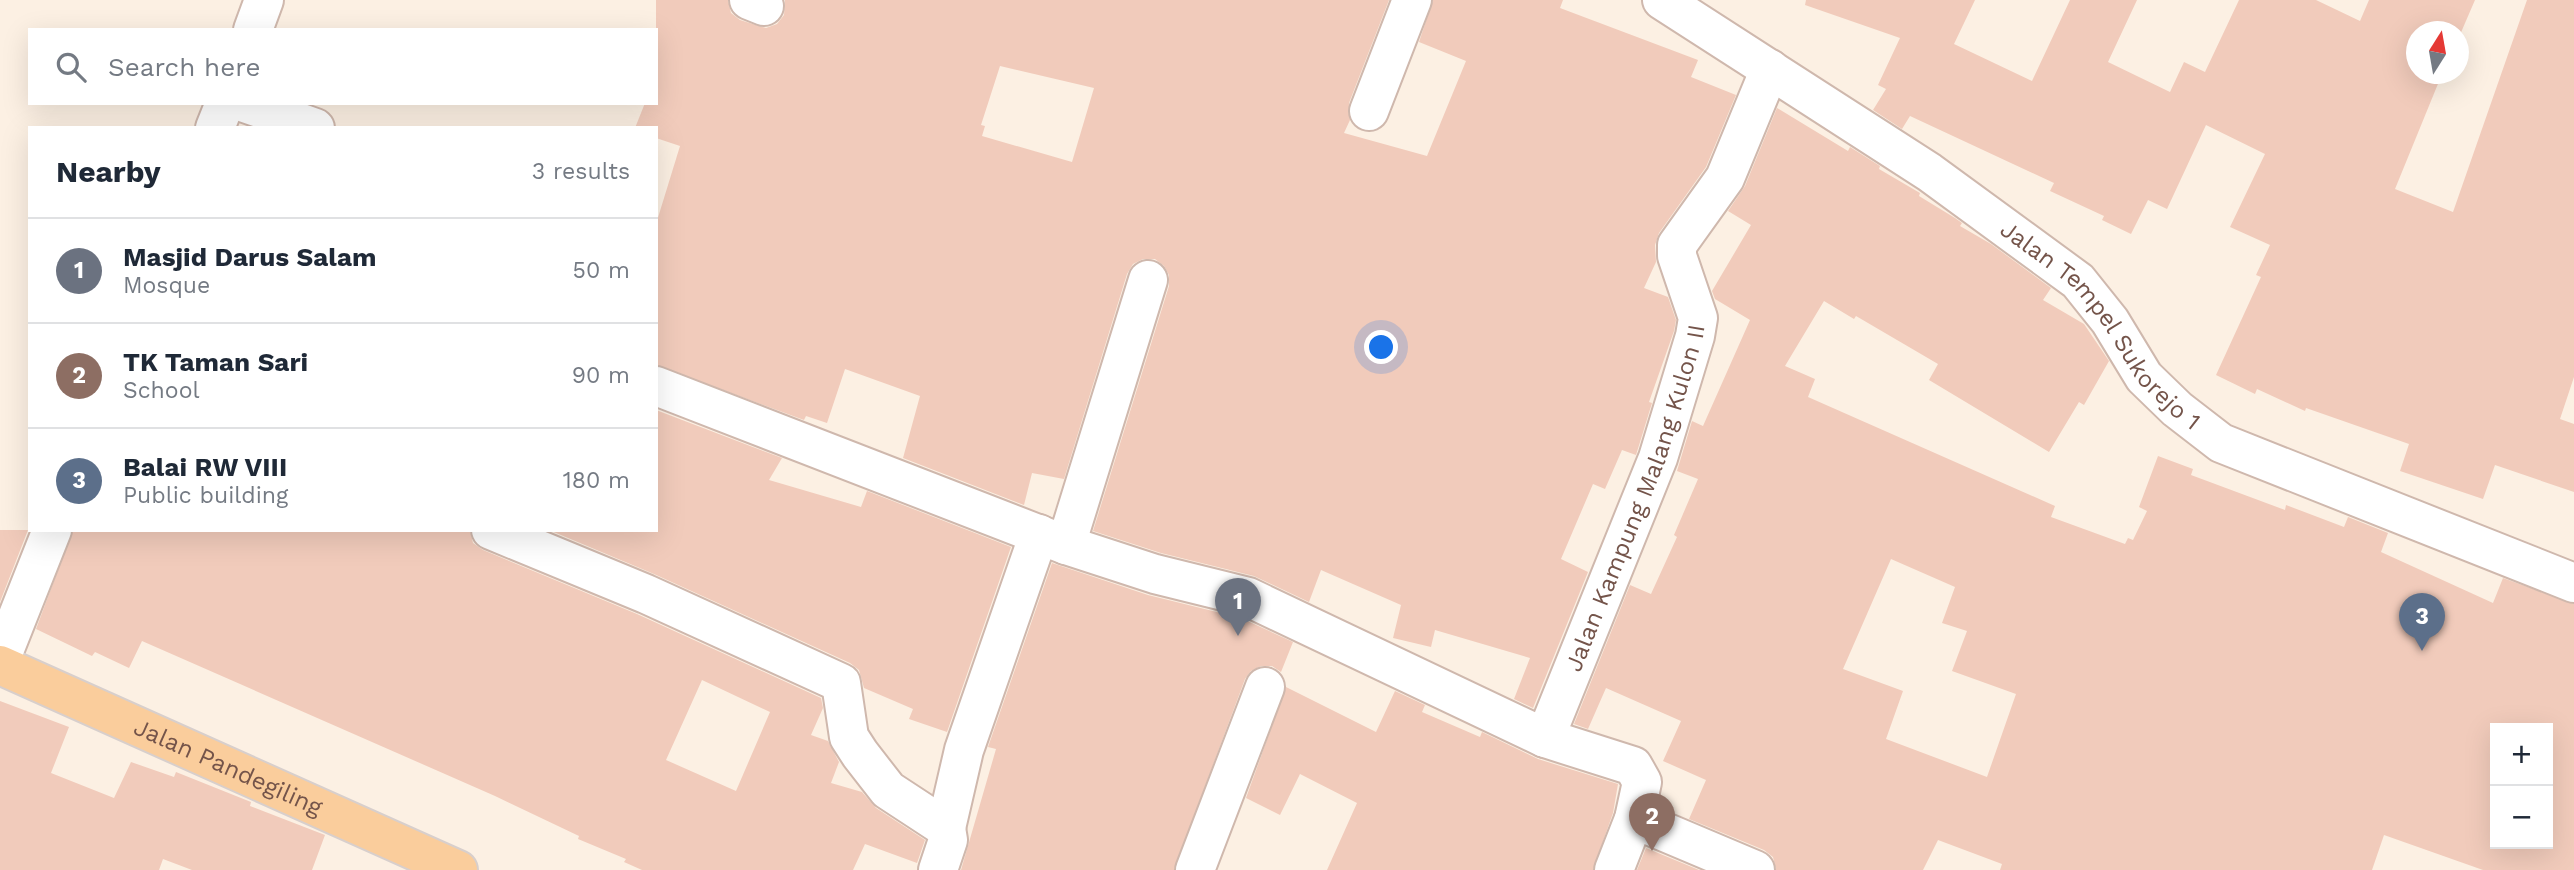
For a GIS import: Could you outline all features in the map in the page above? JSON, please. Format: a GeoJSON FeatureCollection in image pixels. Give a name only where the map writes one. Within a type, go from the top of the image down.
{"type":"FeatureCollection","features":[{"type":"Feature","properties":{"kind":"main road","name":"Jalan Pandegiling"},"geometry":{"type":"LineString","coordinates":[[0,663],[458,870]]}},
{"type":"Feature","properties":{"kind":"street"},"geometry":{"type":"LineString","coordinates":[[254,28],[264,0]]}},
{"type":"Feature","properties":{"kind":"street"},"geometry":{"type":"LineString","coordinates":[[1369,111],[1412,0]]}},
{"type":"Feature","properties":{"kind":"street","name":"Jalan Tempel Sukorejo 1"},"geometry":{"type":"LineString","coordinates":[[1662,0],[1929,172],[2078,281],[2110,321],[2144,377],[2177,409],[2221,443],[2574,583]]}},
{"type":"Feature","properties":{"kind":"street","name":"Jalan Kampung Malang Kulon II"},"geometry":{"type":"LineString","coordinates":[[1545,738],[1658,458],[1695,336],[1698,318],[1677,256],[1677,245],[1680,237],[1725,178],[1770,69]]}},
{"type":"Feature","properties":{"kind":"street"},"geometry":{"type":"LineString","coordinates":[[216,126],[224,105]]}},
{"type":"Feature","properties":{"kind":"street"},"geometry":{"type":"LineString","coordinates":[[251,105],[309,126]]}},
{"type":"Feature","properties":{"kind":"street"},"geometry":{"type":"LineString","coordinates":[[938,870],[948,840],[946,828],[964,750],[1053,540],[1148,280]]}},
{"type":"Feature","properties":{"kind":"street"},"geometry":{"type":"LineString","coordinates":[[658,387],[1053,540],[1155,574],[1248,597],[1545,738],[1633,766],[1642,782],[1634,819],[1614,870]]}},
{"type":"Feature","properties":{"kind":"street"},"geometry":{"type":"LineString","coordinates":[[0,663],[51,532]]}},
{"type":"Feature","properties":{"kind":"street"},"geometry":{"type":"LineString","coordinates":[[496,532],[646,594],[841,683],[849,737],[860,754],[888,790],[946,828]]}},
{"type":"Feature","properties":{"kind":"street"},"geometry":{"type":"LineString","coordinates":[[1195,870],[1265,687]]}},
{"type":"Feature","properties":{"kind":"street"},"geometry":{"type":"LineString","coordinates":[[1634,819],[1755,870]]}},
{"type":"Feature","properties":{"kind":"building"},"geometry":{"type":"Polygon","coordinates":[[[656,0],[728,0],[731,13],[740,20],[766,28],[777,24],[784,15],[785,0],[1389,0],[1349,103],[1350,120],[1344,133],[1427,156],[1466,61],[1419,42],[1433,0],[1563,0],[1560,8],[1698,60],[1691,77],[1736,95],[1706,167],[1659,233],[1655,245],[1656,262],[1644,288],[1668,297],[1676,320],[1674,331],[1649,402],[1652,403],[1636,455],[1622,450],[1605,489],[1593,484],[1561,559],[1588,572],[1533,708],[1514,699],[1530,658],[1435,630],[1431,647],[1393,638],[1401,605],[1321,570],[1309,602],[1254,576],[1161,553],[1093,531],[1169,286],[1169,275],[1164,266],[1155,259],[1143,259],[1133,264],[1127,274],[1064,479],[1032,473],[1024,505],[903,458],[920,396],[845,369],[827,423],[806,416],[804,420],[658,366],[658,218],[680,146],[658,139],[658,126],[636,126],[644,105],[658,105],[656,0]],[[1000,66],[981,125],[985,126],[982,136],[1072,162],[1094,88],[1000,66]]]}},
{"type":"Feature","properties":{"kind":"building"},"geometry":{"type":"Polygon","coordinates":[[[1806,0],[1975,0],[1954,44],[2032,81],[2070,0],[2137,0],[2108,62],[2170,92],[2184,62],[2205,72],[2239,0],[2316,0],[2360,21],[2369,0],[2475,0],[2466,21],[2406,21],[2406,84],[2438,84],[2395,189],[2453,212],[2527,0],[2574,0],[2574,377],[2560,419],[2574,424],[2574,492],[2495,465],[2483,499],[2400,471],[2409,444],[2306,408],[2305,411],[2257,389],[2255,394],[2216,375],[2261,277],[2256,275],[2270,245],[2230,227],[2265,154],[2206,125],[2167,209],[2148,200],[2131,234],[2102,220],[2104,216],[2050,191],[2054,183],[1910,116],[1902,129],[1873,110],[1886,89],[1878,85],[1900,38],[1805,5],[1806,0]]]}},
{"type":"Feature","properties":{"kind":"building"},"geometry":{"type":"Polygon","coordinates":[[[1777,108],[1848,151],[1850,147],[1880,166],[1879,169],[1920,193],[1919,196],[1962,223],[1960,226],[1991,244],[2051,288],[2043,300],[2084,324],[2109,361],[2084,405],[2079,402],[2049,452],[1929,380],[1938,364],[1856,316],[1854,319],[1824,301],[1785,366],[1815,379],[1808,397],[2055,506],[2051,517],[2125,544],[2128,538],[2133,540],[2147,511],[2139,507],[2158,456],[2193,469],[2191,475],[2285,510],[2286,505],[2344,527],[2348,517],[2388,533],[2381,552],[2493,603],[2503,578],[2574,604],[2574,870],[2483,870],[2384,835],[2372,870],[2000,870],[2002,864],[1938,840],[1923,870],[1776,870],[1773,857],[1764,850],[1689,819],[1706,780],[1663,761],[1681,721],[1606,688],[1588,729],[1574,724],[1630,585],[1651,594],[1677,537],[1674,535],[1698,479],[1677,471],[1692,421],[1703,426],[1750,320],[1715,299],[1712,291],[1751,225],[1728,211],[1745,186],[1777,108]],[[1891,559],[1843,669],[1903,691],[1886,739],[1987,777],[2016,694],[1952,671],[1967,631],[1942,623],[1955,587],[1891,559]]]}},
{"type":"Feature","properties":{"kind":"building"},"geometry":{"type":"Polygon","coordinates":[[[658,411],[782,458],[769,480],[861,507],[867,491],[1011,547],[947,732],[909,719],[913,709],[864,688],[859,670],[850,663],[654,574],[554,532],[658,532],[658,411]]]}},
{"type":"Feature","properties":{"kind":"building"},"geometry":{"type":"Polygon","coordinates":[[[0,530],[28,530],[0,602],[0,530]]]}},
{"type":"Feature","properties":{"kind":"building"},"geometry":{"type":"Polygon","coordinates":[[[72,532],[470,532],[473,543],[483,550],[637,614],[821,698],[823,708],[811,735],[828,741],[839,762],[831,783],[862,792],[876,808],[925,840],[917,863],[865,844],[853,870],[642,870],[624,862],[626,859],[578,839],[579,836],[495,796],[142,641],[129,668],[95,652],[92,656],[36,629],[72,532]],[[702,680],[666,760],[736,791],[770,712],[702,680]]]}},
{"type":"Feature","properties":{"kind":"building"},"geometry":{"type":"Polygon","coordinates":[[[1052,563],[1148,595],[1241,618],[1293,642],[1281,672],[1272,666],[1261,666],[1251,671],[1245,679],[1174,870],[961,870],[996,749],[988,747],[1052,563]]]}},
{"type":"Feature","properties":{"kind":"building"},"geometry":{"type":"Polygon","coordinates":[[[1286,687],[1376,732],[1395,691],[1425,705],[1422,712],[1480,737],[1482,732],[1538,759],[1618,784],[1613,813],[1593,870],[1327,870],[1357,803],[1300,774],[1280,815],[1246,798],[1286,687]]]}},
{"type":"Feature","properties":{"kind":"building"},"geometry":{"type":"Polygon","coordinates":[[[0,701],[69,727],[51,773],[114,798],[131,762],[174,777],[176,772],[251,802],[250,806],[325,835],[312,870],[192,870],[163,859],[159,870],[0,870],[0,701]]]}},
{"type":"Feature","properties":{"kind":"building"},"geometry":{"type":"Polygon","coordinates":[[[1646,848],[1699,870],[1637,870],[1646,848]]]}},
{"type":"Feature","properties":{"kind":"place","name":"Masjid Darus Salam"},"geometry":{"type":"Point","coordinates":[1238,636]}},
{"type":"Feature","properties":{"kind":"place","name":"Balai RW VIII"},"geometry":{"type":"Point","coordinates":[2422,651]}},
{"type":"Feature","properties":{"kind":"place","name":"TK Taman Sari"},"geometry":{"type":"Point","coordinates":[1652,851]}}]}
